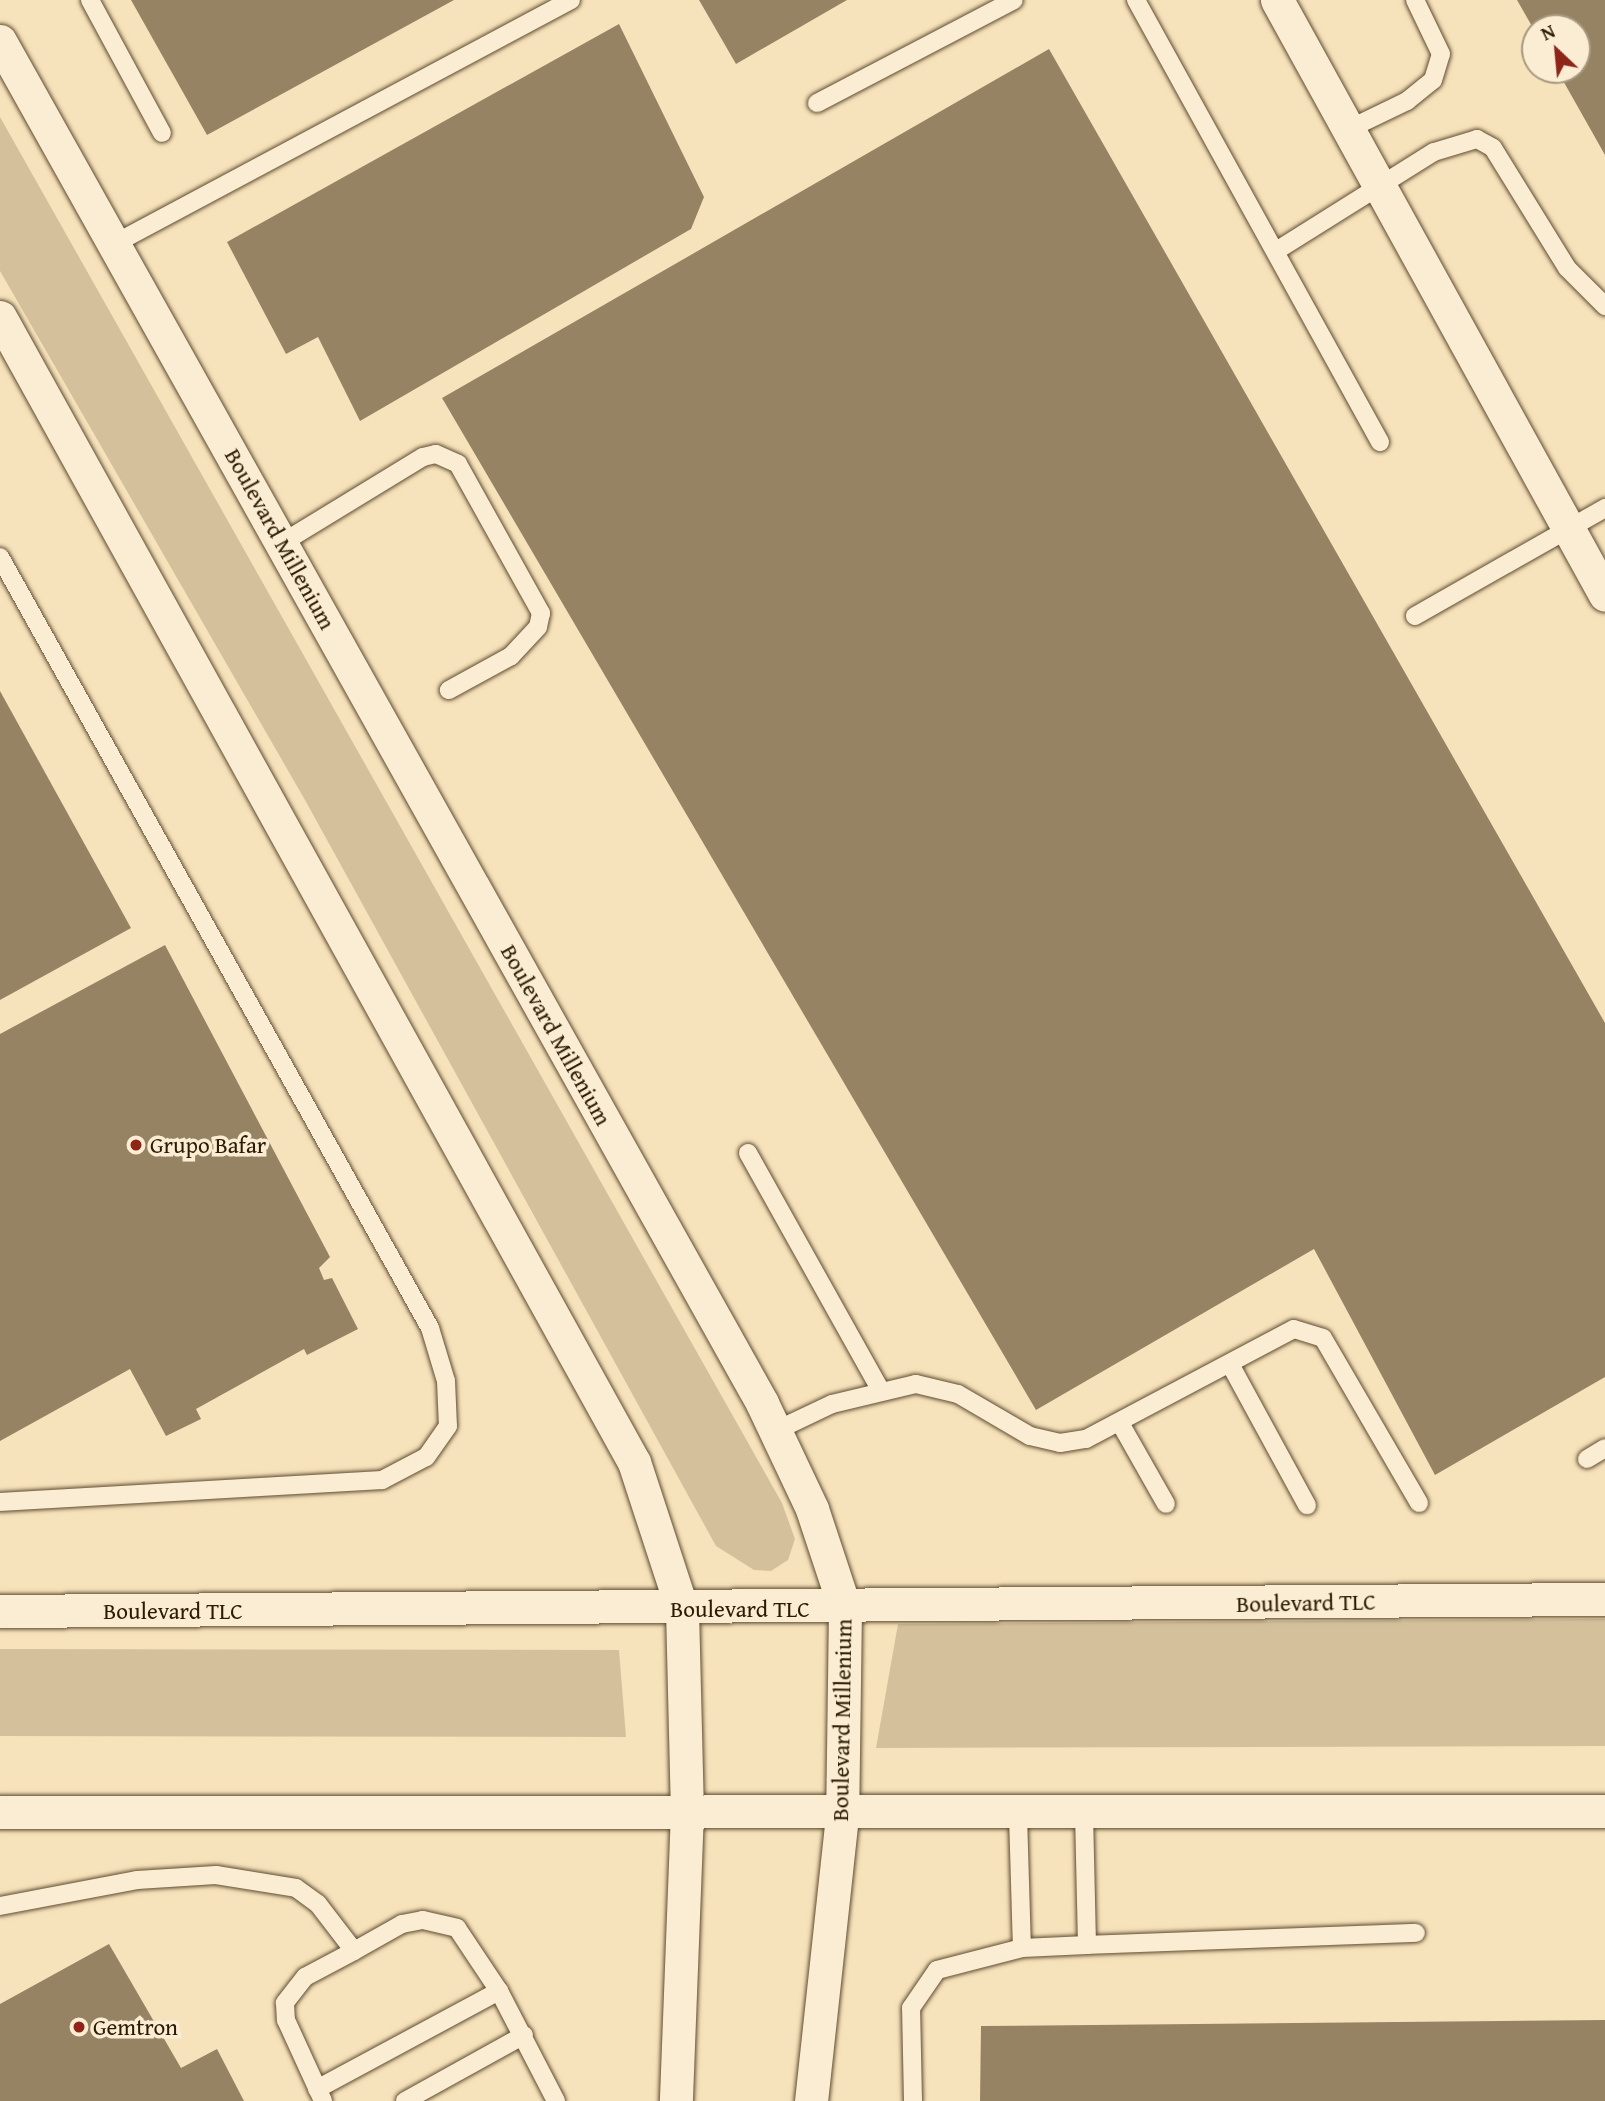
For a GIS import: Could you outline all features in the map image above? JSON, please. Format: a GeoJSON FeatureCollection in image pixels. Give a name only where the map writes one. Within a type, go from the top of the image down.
{"type":"FeatureCollection","features":[{"type":"Feature","properties":{"kind":"street"},"geometry":{"type":"LineString","coordinates":[[1277,0],[1605,595]]}},
{"type":"Feature","properties":{"kind":"street","name":"Boulevard Millenium"},"geometry":{"type":"LineString","coordinates":[[0,41],[282,542],[773,1432],[812,1509],[845,1609],[842,1816],[811,2101]]}},
{"type":"Feature","properties":{"kind":"street"},"geometry":{"type":"LineString","coordinates":[[0,317],[634,1462],[682,1609],[687,1811],[676,2101]]}},
{"type":"Feature","properties":{"kind":"street","name":"Boulevard TLC"},"geometry":{"type":"LineString","coordinates":[[0,1611],[845,1609],[1605,1599]]}},
{"type":"Feature","properties":{"kind":"street"},"geometry":{"type":"LineString","coordinates":[[0,1812],[687,1811],[842,1816],[1605,1811]]}},
{"type":"Feature","properties":{"kind":"lane"},"geometry":{"type":"LineString","coordinates":[[90,0],[162,133]]}},
{"type":"Feature","properties":{"kind":"lane"},"geometry":{"type":"LineString","coordinates":[[114,244],[571,0]]}},
{"type":"Feature","properties":{"kind":"lane"},"geometry":{"type":"LineString","coordinates":[[817,103],[1014,0]]}},
{"type":"Feature","properties":{"kind":"lane"},"geometry":{"type":"LineString","coordinates":[[1136,0],[1380,442]]}},
{"type":"Feature","properties":{"kind":"lane"},"geometry":{"type":"LineString","coordinates":[[1347,130],[1407,102],[1433,80],[1441,54],[1415,0]]}},
{"type":"Feature","properties":{"kind":"lane"},"geometry":{"type":"LineString","coordinates":[[1276,251],[1445,148],[1467,138],[1486,142],[1567,268],[1605,306]]}},
{"type":"Feature","properties":{"kind":"lane"},"geometry":{"type":"LineString","coordinates":[[282,542],[423,457],[436,454],[458,464],[541,612],[538,627],[518,650],[449,690]]}},
{"type":"Feature","properties":{"kind":"lane"},"geometry":{"type":"LineString","coordinates":[[1415,616],[1605,508]]}},
{"type":"Feature","properties":{"kind":"lane"},"geometry":{"type":"LineString","coordinates":[[0,557],[430,1328],[446,1381],[448,1426],[426,1457],[382,1480],[0,1502]]}},
{"type":"Feature","properties":{"kind":"lane"},"geometry":{"type":"LineString","coordinates":[[748,1153],[880,1389]]}},
{"type":"Feature","properties":{"kind":"lane"},"geometry":{"type":"LineString","coordinates":[[773,1432],[880,1389],[916,1384],[958,1394],[1030,1436],[1060,1443],[1120,1423],[1294,1329],[1323,1338],[1419,1503]]}},
{"type":"Feature","properties":{"kind":"lane"},"geometry":{"type":"LineString","coordinates":[[1230,1364],[1307,1505]]}},
{"type":"Feature","properties":{"kind":"lane"},"geometry":{"type":"LineString","coordinates":[[1120,1423],[1166,1504]]}},
{"type":"Feature","properties":{"kind":"lane"},"geometry":{"type":"LineString","coordinates":[[1587,1459],[1605,1448]]}},
{"type":"Feature","properties":{"kind":"lane"},"geometry":{"type":"LineString","coordinates":[[1084,1814],[1087,1945]]}},
{"type":"Feature","properties":{"kind":"lane"},"geometry":{"type":"LineString","coordinates":[[1018,1815],[1022,1948]]}},
{"type":"Feature","properties":{"kind":"lane"},"geometry":{"type":"LineString","coordinates":[[0,1906],[137,1880],[258,1878],[296,1888],[318,1904],[354,1951]]}},
{"type":"Feature","properties":{"kind":"lane"},"geometry":{"type":"LineString","coordinates":[[499,1990],[320,2095],[285,2003],[304,1977],[402,1924],[443,1922],[468,1939],[499,1990],[524,2035],[556,2101]]}},
{"type":"Feature","properties":{"kind":"lane"},"geometry":{"type":"LineString","coordinates":[[913,2101],[907,2031],[922,1984],[937,1970],[1022,1948],[1416,1933]]}},
{"type":"Feature","properties":{"kind":"lane"},"geometry":{"type":"LineString","coordinates":[[405,2101],[524,2035]]}},
{"type":"Feature","properties":{"kind":"shaded area"},"geometry":{"type":"Polygon","coordinates":[[[0,117],[782,1503],[795,1539],[788,1560],[771,1571],[754,1570],[716,1546],[305,800],[0,271],[0,117]]]}},
{"type":"Feature","properties":{"kind":"shaded area"},"geometry":{"type":"Polygon","coordinates":[[[1605,1619],[1605,1746],[876,1748],[898,1624],[1605,1619]]]}},
{"type":"Feature","properties":{"kind":"shaded area"},"geometry":{"type":"Polygon","coordinates":[[[0,1649],[619,1650],[626,1737],[0,1736],[0,1649]]]}},
{"type":"Feature","properties":{"kind":"building"},"geometry":{"type":"Polygon","coordinates":[[[131,0],[454,0],[207,135],[131,0]]]}},
{"type":"Feature","properties":{"kind":"building"},"geometry":{"type":"Polygon","coordinates":[[[699,0],[847,0],[736,64],[699,0]]]}},
{"type":"Feature","properties":{"kind":"building"},"geometry":{"type":"Polygon","coordinates":[[[1517,0],[1605,0],[1605,155],[1565,84],[1591,84],[1591,14],[1525,14],[1517,0]]]}},
{"type":"Feature","properties":{"kind":"building"},"geometry":{"type":"Polygon","coordinates":[[[619,24],[704,197],[691,229],[360,421],[318,337],[286,354],[227,242],[619,24]]]}},
{"type":"Feature","properties":{"kind":"building"},"geometry":{"type":"Polygon","coordinates":[[[1049,49],[1605,1023],[1605,1377],[1435,1475],[1314,1249],[1036,1410],[442,398],[1049,49]]]}},
{"type":"Feature","properties":{"kind":"building"},"geometry":{"type":"Polygon","coordinates":[[[0,691],[131,928],[0,1000],[0,691]]]}},
{"type":"Feature","properties":{"kind":"building","name":"Grupo Bafar"},"geometry":{"type":"Polygon","coordinates":[[[165,945],[330,1257],[319,1268],[324,1280],[332,1278],[358,1329],[307,1355],[304,1349],[196,1409],[201,1419],[166,1436],[130,1369],[0,1441],[0,1034],[165,945]]]}},
{"type":"Feature","properties":{"kind":"building","name":"Gemtron"},"geometry":{"type":"Polygon","coordinates":[[[109,1944],[181,2068],[217,2049],[244,2101],[0,2101],[0,2004],[109,1944]]]}},
{"type":"Feature","properties":{"kind":"building"},"geometry":{"type":"Polygon","coordinates":[[[1605,2020],[1605,2101],[980,2101],[981,2026],[1605,2020]]]}},
{"type":"Feature","properties":{"kind":"place","name":"Grupo Bafar"},"geometry":{"type":"Point","coordinates":[136,1145]}},
{"type":"Feature","properties":{"kind":"place","name":"Gemtron"},"geometry":{"type":"Point","coordinates":[79,2027]}}]}
